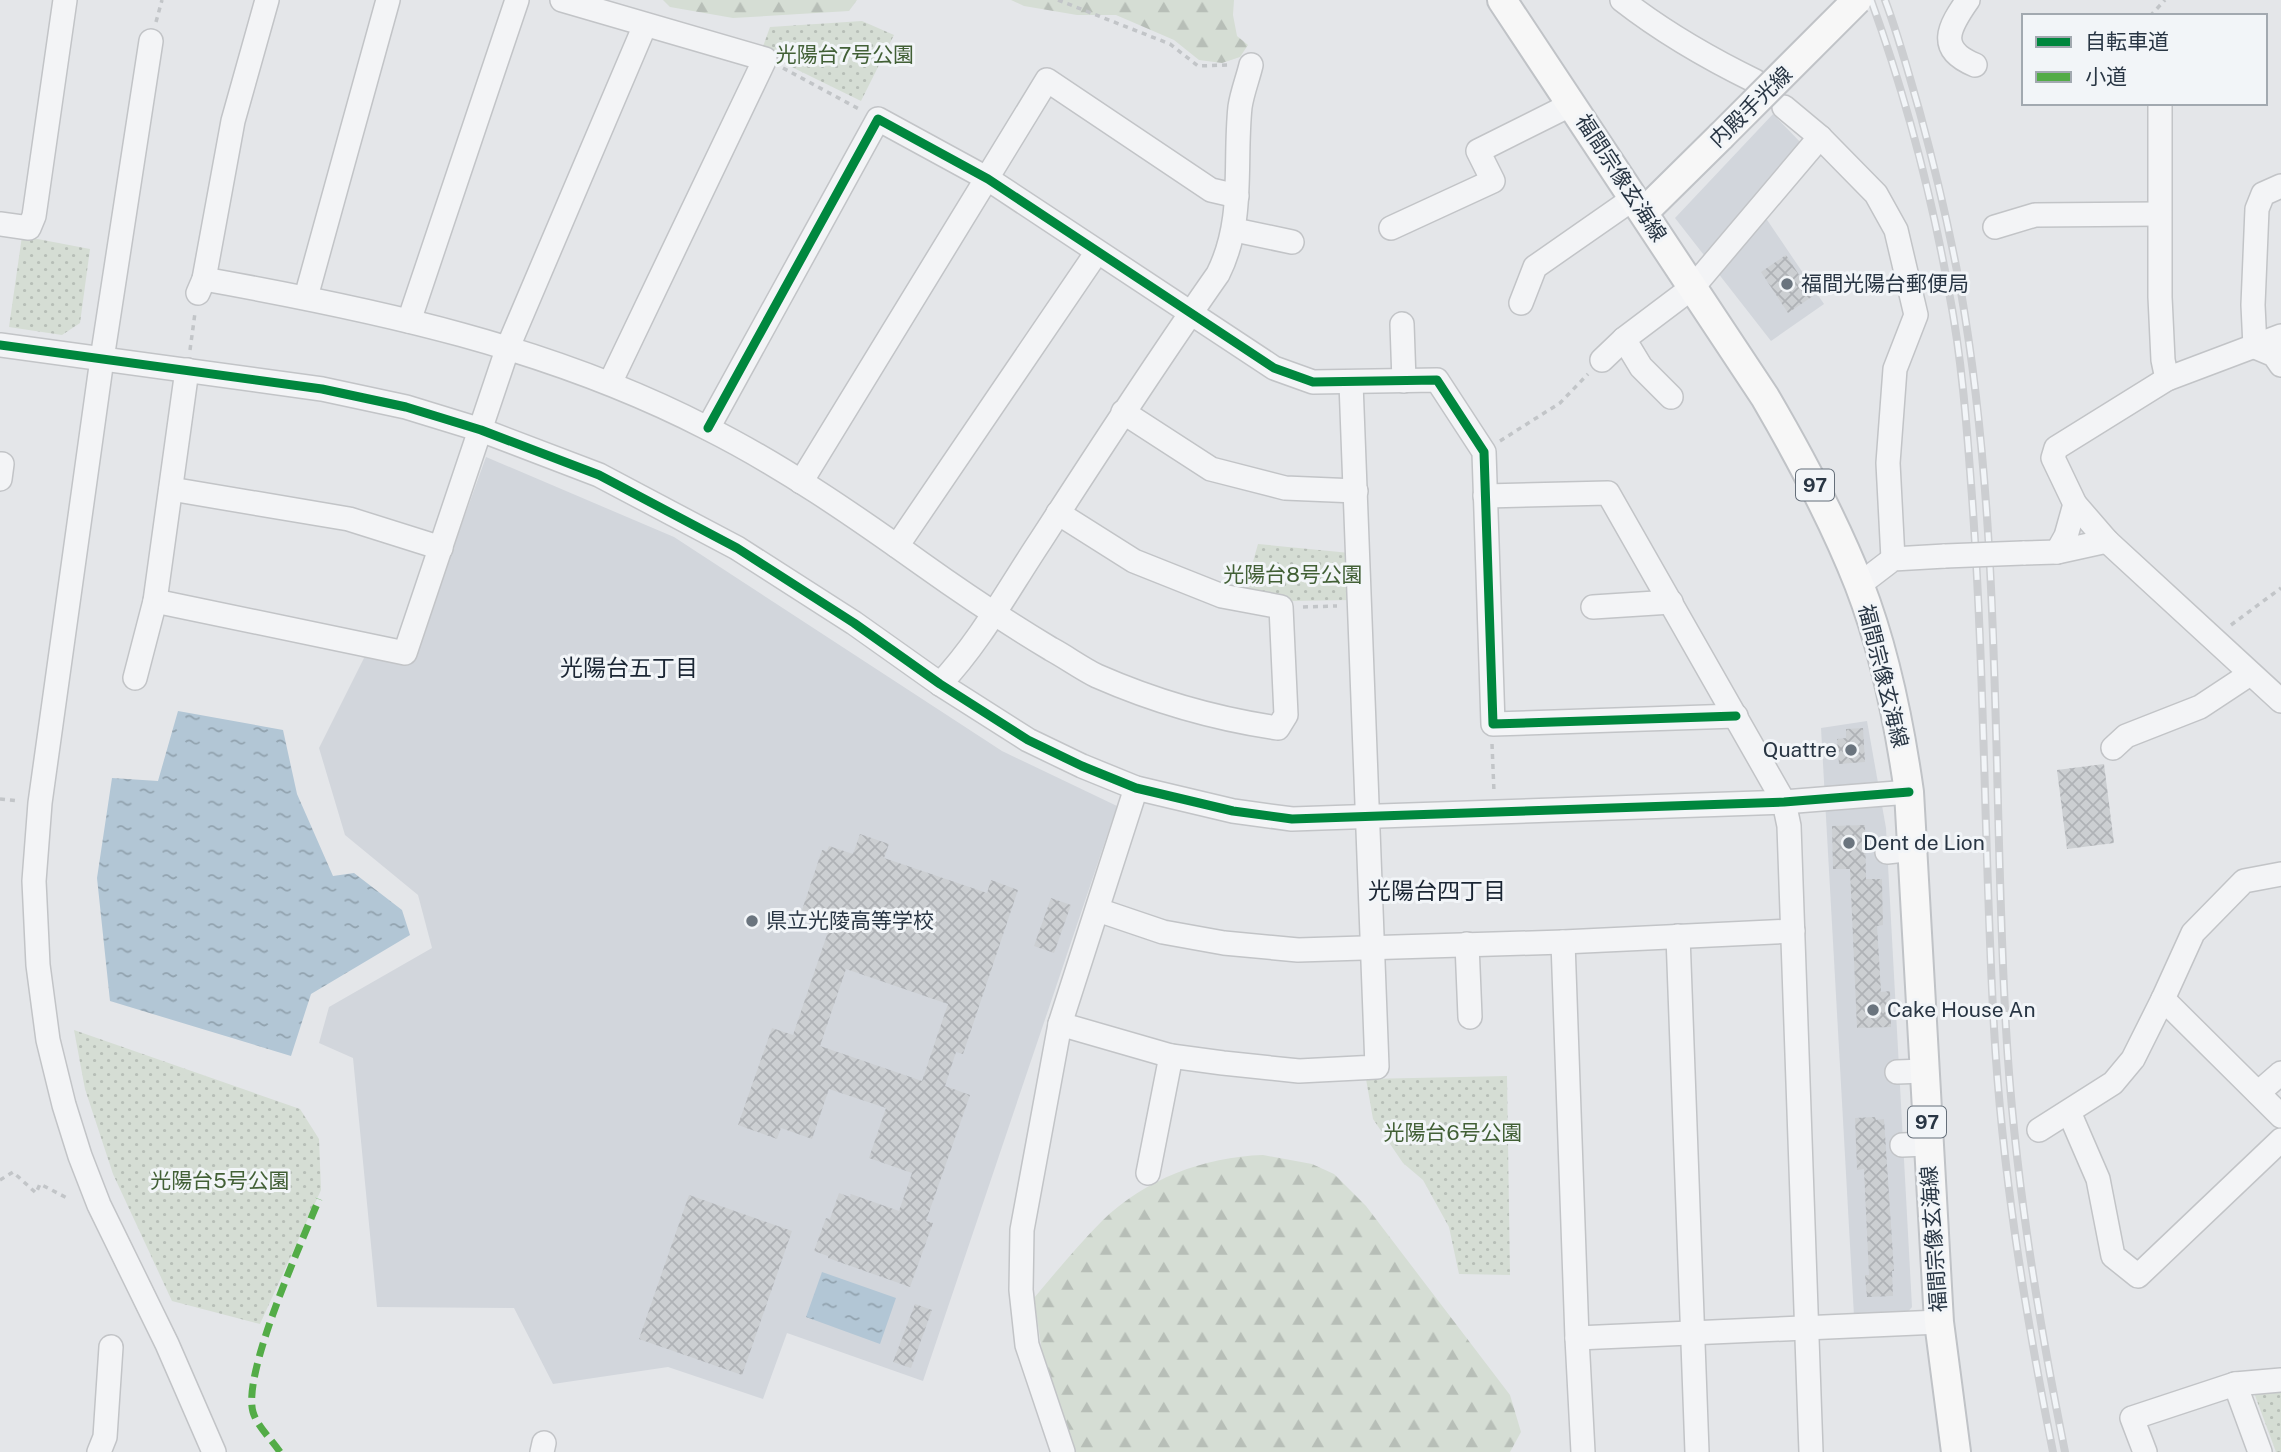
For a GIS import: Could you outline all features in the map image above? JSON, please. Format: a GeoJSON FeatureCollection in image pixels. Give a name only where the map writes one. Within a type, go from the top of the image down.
{"type":"FeatureCollection","features":[{"type":"Feature","properties":{"kind":"main road","name":"福間宗像玄海線"},"geometry":{"type":"LineString","coordinates":[[1503,0],[1765,397],[1803,462],[1831,517],[1859,585],[1881,650],[1900,728],[1909,792],[1901,851],[1915,1144],[1956,1452]]}},
{"type":"Feature","properties":{"kind":"main road","name":"内殿手光線"},"geometry":{"type":"LineString","coordinates":[[1639,205],[1721,136],[1857,0]]}},
{"type":"Feature","properties":{"kind":"street"},"geometry":{"type":"LineString","coordinates":[[0,224],[29,228],[34,216],[65,0]]}},
{"type":"Feature","properties":{"kind":"street"},"geometry":{"type":"LineString","coordinates":[[267,0],[233,121],[201,286],[306,298],[410,321],[508,347],[610,383],[708,428],[801,482],[992,614],[1096,675],[1186,709],[1278,728],[1286,715],[1281,607],[1222,596],[1134,561],[1058,513]]}},
{"type":"Feature","properties":{"kind":"street"},"geometry":{"type":"LineString","coordinates":[[306,298],[388,0]]}},
{"type":"Feature","properties":{"kind":"street"},"geometry":{"type":"LineString","coordinates":[[410,321],[517,0]]}},
{"type":"Feature","properties":{"kind":"street"},"geometry":{"type":"LineString","coordinates":[[562,0],[765,58],[610,383]]}},
{"type":"Feature","properties":{"kind":"street"},"geometry":{"type":"LineString","coordinates":[[1622,0],[1645,8],[1711,60],[1755,81]]}},
{"type":"Feature","properties":{"kind":"street"},"geometry":{"type":"LineString","coordinates":[[1968,0],[1951,24],[1949,36],[1953,50],[1965,61],[1975,65]]}},
{"type":"Feature","properties":{"kind":"street"},"geometry":{"type":"LineString","coordinates":[[155,601],[405,653],[508,347],[645,24]]}},
{"type":"Feature","properties":{"kind":"street"},"geometry":{"type":"LineString","coordinates":[[151,41],[102,359],[40,803],[34,881],[38,965],[48,1040],[80,1156],[99,1205],[167,1344],[214,1452]]}},
{"type":"Feature","properties":{"kind":"street"},"geometry":{"type":"LineString","coordinates":[[940,684],[954,670],[992,614],[1123,412],[1218,274],[1229,252],[1235,230],[1241,105],[1251,65]]}},
{"type":"Feature","properties":{"kind":"street"},"geometry":{"type":"LineString","coordinates":[[801,482],[1047,80],[1211,190],[1237,196]]}},
{"type":"Feature","properties":{"kind":"street"},"geometry":{"type":"LineString","coordinates":[[1391,228],[1493,181],[1478,151],[1572,104]]}},
{"type":"Feature","properties":{"kind":"street"},"geometry":{"type":"LineString","coordinates":[[2160,105],[2162,335],[2167,379]]}},
{"type":"Feature","properties":{"kind":"street"},"geometry":{"type":"LineString","coordinates":[[1784,107],[1820,137],[1876,194],[1896,230],[1916,315],[1895,369],[1888,463],[1893,559]]}},
{"type":"Feature","properties":{"kind":"street"},"geometry":{"type":"LineString","coordinates":[[708,428],[878,119],[988,179],[1274,369],[1313,382],[1437,380],[1484,452],[1493,724],[1736,716]]}},
{"type":"Feature","properties":{"kind":"street"},"geometry":{"type":"LineString","coordinates":[[1602,359],[1623,339],[1693,287],[1820,137]]}},
{"type":"Feature","properties":{"kind":"street"},"geometry":{"type":"LineString","coordinates":[[2255,347],[2253,305],[2257,209],[2263,194],[2281,186]]}},
{"type":"Feature","properties":{"kind":"street"},"geometry":{"type":"LineString","coordinates":[[1521,303],[1535,267],[1639,205]]}},
{"type":"Feature","properties":{"kind":"street"},"geometry":{"type":"LineString","coordinates":[[1995,227],[2035,215],[2159,215]]}},
{"type":"Feature","properties":{"kind":"street"},"geometry":{"type":"LineString","coordinates":[[1235,230],[1292,242]]}},
{"type":"Feature","properties":{"kind":"street"},"geometry":{"type":"LineString","coordinates":[[897,546],[1097,252]]}},
{"type":"Feature","properties":{"kind":"street"},"geometry":{"type":"LineString","coordinates":[[1402,324],[1404,381]]}},
{"type":"Feature","properties":{"kind":"street"},"geometry":{"type":"LineString","coordinates":[[2281,336],[2167,379],[2056,448],[2053,458],[2075,504],[2106,541],[2281,701]]}},
{"type":"Feature","properties":{"kind":"street"},"geometry":{"type":"LineString","coordinates":[[1623,339],[1641,367],[1671,397]]}},
{"type":"Feature","properties":{"kind":"street"},"geometry":{"type":"LineString","coordinates":[[0,345],[322,389],[405,407],[481,430],[599,475],[737,548],[1028,740],[1136,788],[1233,811],[1292,819],[1368,817],[1784,802],[1909,792]]}},
{"type":"Feature","properties":{"kind":"street"},"geometry":{"type":"LineString","coordinates":[[2255,347],[2273,355],[2281,365]]}},
{"type":"Feature","properties":{"kind":"street"},"geometry":{"type":"LineString","coordinates":[[135,678],[155,601],[187,370]]}},
{"type":"Feature","properties":{"kind":"street"},"geometry":{"type":"LineString","coordinates":[[1060,1024],[1171,1056],[1298,1071],[1377,1068],[1350,383]]}},
{"type":"Feature","properties":{"kind":"street"},"geometry":{"type":"LineString","coordinates":[[1123,412],[1211,468],[1285,488],[1356,491]]}},
{"type":"Feature","properties":{"kind":"street"},"geometry":{"type":"LineString","coordinates":[[0,464],[0,479]]}},
{"type":"Feature","properties":{"kind":"street"},"geometry":{"type":"LineString","coordinates":[[172,489],[349,519],[441,548]]}},
{"type":"Feature","properties":{"kind":"street"},"geometry":{"type":"LineString","coordinates":[[1485,496],[1608,493],[1784,802],[1790,826],[1811,1452]]}},
{"type":"Feature","properties":{"kind":"street"},"geometry":{"type":"LineString","coordinates":[[2057,552],[2066,536],[2075,504]]}},
{"type":"Feature","properties":{"kind":"street"},"geometry":{"type":"LineString","coordinates":[[1859,585],[1893,559],[2057,552],[2106,541]]}},
{"type":"Feature","properties":{"kind":"street"},"geometry":{"type":"LineString","coordinates":[[1593,607],[1671,602]]}},
{"type":"Feature","properties":{"kind":"street"},"geometry":{"type":"LineString","coordinates":[[2113,748],[2126,736],[2200,706],[2250,674]]}},
{"type":"Feature","properties":{"kind":"street"},"geometry":{"type":"LineString","coordinates":[[1063,1452],[1027,1345],[1021,1290],[1022,1230],[1060,1024],[1136,788]]}},
{"type":"Feature","properties":{"kind":"street"},"geometry":{"type":"LineString","coordinates":[[2039,1130],[2113,1083],[2133,1059],[2193,933],[2244,881],[2281,874]]}},
{"type":"Feature","properties":{"kind":"street"},"geometry":{"type":"LineString","coordinates":[[1098,910],[1163,932],[1224,943],[1298,950],[1563,942],[1793,931]]}},
{"type":"Feature","properties":{"kind":"street"},"geometry":{"type":"LineString","coordinates":[[1678,936],[1697,1452]]}},
{"type":"Feature","properties":{"kind":"street"},"geometry":{"type":"LineString","coordinates":[[1563,942],[1583,1452]]}},
{"type":"Feature","properties":{"kind":"street"},"geometry":{"type":"LineString","coordinates":[[1467,944],[1470,1017]]}},
{"type":"Feature","properties":{"kind":"street"},"geometry":{"type":"LineString","coordinates":[[2163,999],[2281,1116]]}},
{"type":"Feature","properties":{"kind":"street"},"geometry":{"type":"LineString","coordinates":[[1148,1173],[1171,1056]]}},
{"type":"Feature","properties":{"kind":"street"},"geometry":{"type":"LineString","coordinates":[[2258,1093],[2281,1073]]}},
{"type":"Feature","properties":{"kind":"street"},"geometry":{"type":"LineString","coordinates":[[2069,1112],[2098,1179],[2113,1256],[2138,1276],[2281,1140]]}},
{"type":"Feature","properties":{"kind":"street"},"geometry":{"type":"LineString","coordinates":[[1577,1338],[1939,1322]]}},
{"type":"Feature","properties":{"kind":"street"},"geometry":{"type":"LineString","coordinates":[[99,1452],[105,1437],[111,1347]]}},
{"type":"Feature","properties":{"kind":"street"},"geometry":{"type":"LineString","coordinates":[[2145,1452],[2132,1418],[2235,1384],[2281,1380]]}},
{"type":"Feature","properties":{"kind":"street"},"geometry":{"type":"LineString","coordinates":[[2235,1384],[2260,1452]]}},
{"type":"Feature","properties":{"kind":"path"},"geometry":{"type":"LineString","coordinates":[[1058,0],[1170,44],[1198,66],[1251,65]]}},
{"type":"Feature","properties":{"kind":"path"},"geometry":{"type":"LineString","coordinates":[[2152,14],[2165,0]]}},
{"type":"Feature","properties":{"kind":"path"},"geometry":{"type":"LineString","coordinates":[[765,58],[878,119]]}},
{"type":"Feature","properties":{"kind":"path"},"geometry":{"type":"LineString","coordinates":[[187,370],[201,286]]}},
{"type":"Feature","properties":{"kind":"path"},"geometry":{"type":"LineString","coordinates":[[1484,452],[1560,402],[1602,359]]}},
{"type":"Feature","properties":{"kind":"path"},"geometry":{"type":"LineString","coordinates":[[2213,639],[2281,588]]}},
{"type":"Feature","properties":{"kind":"path"},"geometry":{"type":"LineString","coordinates":[[1281,607],[1346,606]]}},
{"type":"Feature","properties":{"kind":"path"},"geometry":{"type":"LineString","coordinates":[[1493,724],[1494,793]]}},
{"type":"Feature","properties":{"kind":"path"},"geometry":{"type":"LineString","coordinates":[[0,1180],[13,1172],[36,1193],[40,1184],[69,1199]]}},
{"type":"Feature","properties":{"kind":"shaded area"},"geometry":{"type":"Polygon","coordinates":[[[1773,114],[1803,145],[1755,202],[1824,304],[1771,341],[1675,218],[1773,114]]]}},
{"type":"Feature","properties":{"kind":"shaded area","name":"県立光陵高等学校"},"geometry":{"type":"Polygon","coordinates":[[[486,457],[674,537],[1002,751],[1117,806],[923,1381],[787,1333],[763,1399],[668,1367],[553,1384],[514,1308],[377,1307],[353,1058],[319,1043],[329,1007],[432,948],[418,895],[345,835],[319,748],[366,654],[412,662],[486,457]]]}},
{"type":"Feature","properties":{"kind":"shaded area"},"geometry":{"type":"Polygon","coordinates":[[[1867,721],[1886,828],[1912,1307],[1905,1315],[1854,1316],[1821,728],[1867,721]]]}},
{"type":"Feature","properties":{"kind":"green space"},"geometry":{"type":"Polygon","coordinates":[[[663,0],[857,0],[849,11],[733,18],[670,7],[663,0]]]}},
{"type":"Feature","properties":{"kind":"green space"},"geometry":{"type":"Polygon","coordinates":[[[1011,0],[1234,0],[1233,15],[1237,36],[1248,45],[1240,57],[1222,63],[1199,60],[1174,40],[1116,15],[1077,15],[1024,6],[1011,0]]]}},
{"type":"Feature","properties":{"kind":"green space","name":"光陽台7号公園"},"geometry":{"type":"Polygon","coordinates":[[[862,21],[894,35],[861,101],[761,52],[770,27],[862,21]]]}},
{"type":"Feature","properties":{"kind":"green space"},"geometry":{"type":"Polygon","coordinates":[[[22,236],[90,249],[80,323],[62,335],[9,327],[22,236]]]}},
{"type":"Feature","properties":{"kind":"green space","name":"光陽台8号公園"},"geometry":{"type":"Polygon","coordinates":[[[1258,544],[1350,553],[1352,600],[1289,601],[1244,593],[1258,544]]]}},
{"type":"Feature","properties":{"kind":"green space","name":"光陽台5号公園"},"geometry":{"type":"Polygon","coordinates":[[[74,1030],[300,1109],[319,1139],[321,1190],[260,1324],[172,1301],[113,1174],[85,1089],[74,1030]]]}},
{"type":"Feature","properties":{"kind":"green space","name":"光陽台6号公園"},"geometry":{"type":"Polygon","coordinates":[[[1507,1076],[1510,1275],[1459,1274],[1449,1227],[1423,1180],[1403,1163],[1373,1119],[1366,1079],[1507,1076]]]}},
{"type":"Feature","properties":{"kind":"green space"},"geometry":{"type":"Polygon","coordinates":[[[1263,1155],[1312,1164],[1334,1174],[1366,1206],[1510,1395],[1521,1432],[1510,1452],[1075,1452],[1042,1352],[1034,1298],[1102,1221],[1137,1193],[1176,1173],[1197,1166],[1219,1160],[1263,1155]]]}},
{"type":"Feature","properties":{"kind":"green space"},"geometry":{"type":"Polygon","coordinates":[[[2253,1390],[2281,1392],[2281,1452],[2276,1452],[2253,1390]]]}},
{"type":"Feature","properties":{"kind":"water"},"geometry":{"type":"Polygon","coordinates":[[[178,711],[283,730],[297,794],[333,876],[354,873],[402,910],[410,935],[311,994],[291,1056],[110,1001],[97,878],[112,778],[158,781],[178,711]]]}},
{"type":"Feature","properties":{"kind":"water"},"geometry":{"type":"Polygon","coordinates":[[[822,1272],[896,1298],[880,1344],[806,1317],[822,1272]]]}},
{"type":"Feature","properties":{"kind":"building","name":"福間光陽台郵便局"},"geometry":{"type":"Polygon","coordinates":[[[1786,255],[1813,296],[1788,313],[1761,272],[1786,255]]]}},
{"type":"Feature","properties":{"kind":"building","name":"Quattre"},"geometry":{"type":"Polygon","coordinates":[[[1863,728],[1865,762],[1839,764],[1837,739],[1846,738],[1846,729],[1863,728]]]}},
{"type":"Feature","properties":{"kind":"building"},"geometry":{"type":"Polygon","coordinates":[[[2104,764],[2114,843],[2067,849],[2057,770],[2104,764]]]}},
{"type":"Feature","properties":{"kind":"building"},"geometry":{"type":"Polygon","coordinates":[[[1865,825],[1866,879],[1882,879],[1883,925],[1877,926],[1881,992],[1890,991],[1891,1027],[1857,1028],[1850,869],[1833,869],[1832,826],[1865,825]]]}},
{"type":"Feature","properties":{"kind":"building"},"geometry":{"type":"Polygon","coordinates":[[[860,834],[889,844],[884,858],[987,893],[991,880],[1018,890],[963,1054],[956,1052],[945,1086],[970,1095],[926,1221],[933,1223],[910,1287],[814,1251],[839,1193],[850,1197],[851,1194],[899,1211],[912,1173],[869,1158],[886,1108],[829,1089],[812,1139],[781,1128],[777,1139],[738,1125],[772,1028],[793,1035],[832,920],[802,910],[822,850],[827,851],[829,846],[853,854],[860,834]],[[846,969],[820,1046],[922,1081],[948,1004],[846,969]]]}},
{"type":"Feature","properties":{"kind":"building"},"geometry":{"type":"Polygon","coordinates":[[[1051,898],[1071,905],[1054,953],[1034,946],[1051,898]]]}},
{"type":"Feature","properties":{"kind":"building"},"geometry":{"type":"Polygon","coordinates":[[[1875,1117],[1876,1120],[1884,1119],[1894,1271],[1893,1296],[1867,1297],[1865,1275],[1869,1275],[1864,1169],[1857,1170],[1855,1118],[1875,1117]]]}},
{"type":"Feature","properties":{"kind":"building"},"geometry":{"type":"Polygon","coordinates":[[[689,1195],[792,1231],[742,1375],[639,1339],[689,1195]]]}},
{"type":"Feature","properties":{"kind":"building"},"geometry":{"type":"Polygon","coordinates":[[[915,1304],[932,1310],[911,1368],[893,1362],[915,1304]]]}},
{"type":"Feature","properties":{"kind":"railway"},"geometry":{"type":"LineString","coordinates":[[1871,0],[1895,71],[1925,181],[1954,317],[1961,368],[1976,563],[1998,1082],[2016,1241],[2053,1452]]}},
{"type":"Feature","properties":{"kind":"railway"},"geometry":{"type":"LineString","coordinates":[[1885,0],[1920,113],[1942,202],[1961,292],[1974,383],[1990,567],[2002,936],[2010,1082],[2028,1241],[2065,1452]]}},
{"type":"Feature","properties":{"kind":"marked path"},"geometry":{"type":"LineString","coordinates":[[280,1452],[255,1417],[252,1393],[256,1368],[276,1307],[319,1199]]}},
{"type":"Feature","properties":{"kind":"cycle path"},"geometry":{"type":"LineString","coordinates":[[708,428],[878,119],[988,179],[1274,368],[1313,382],[1437,380],[1484,452],[1493,724],[1736,716]]}},
{"type":"Feature","properties":{"kind":"cycle path"},"geometry":{"type":"LineString","coordinates":[[0,345],[322,389],[406,407],[481,430],[599,475],[737,548],[1028,740],[1136,788],[1233,811],[1292,819],[1784,802],[1909,792]]}},
{"type":"Feature","properties":{"kind":"place","name":"福間光陽台郵便局"},"geometry":{"type":"Point","coordinates":[1787,284]}},
{"type":"Feature","properties":{"kind":"place","name":"Quattre"},"geometry":{"type":"Point","coordinates":[1851,750]}},
{"type":"Feature","properties":{"kind":"place","name":"Dent de Lion"},"geometry":{"type":"Point","coordinates":[1849,843]}},
{"type":"Feature","properties":{"kind":"place","name":"県立光陵高等学校"},"geometry":{"type":"Point","coordinates":[752,921]}},
{"type":"Feature","properties":{"kind":"place","name":"Cake House An"},"geometry":{"type":"Point","coordinates":[1873,1010]}},
{"type":"Feature","properties":{"kind":"district","name":"光陽台五丁目"},"geometry":{"type":"Point","coordinates":[629,668]}},
{"type":"Feature","properties":{"kind":"district","name":"光陽台四丁目"},"geometry":{"type":"Point","coordinates":[1437,891]}}]}
